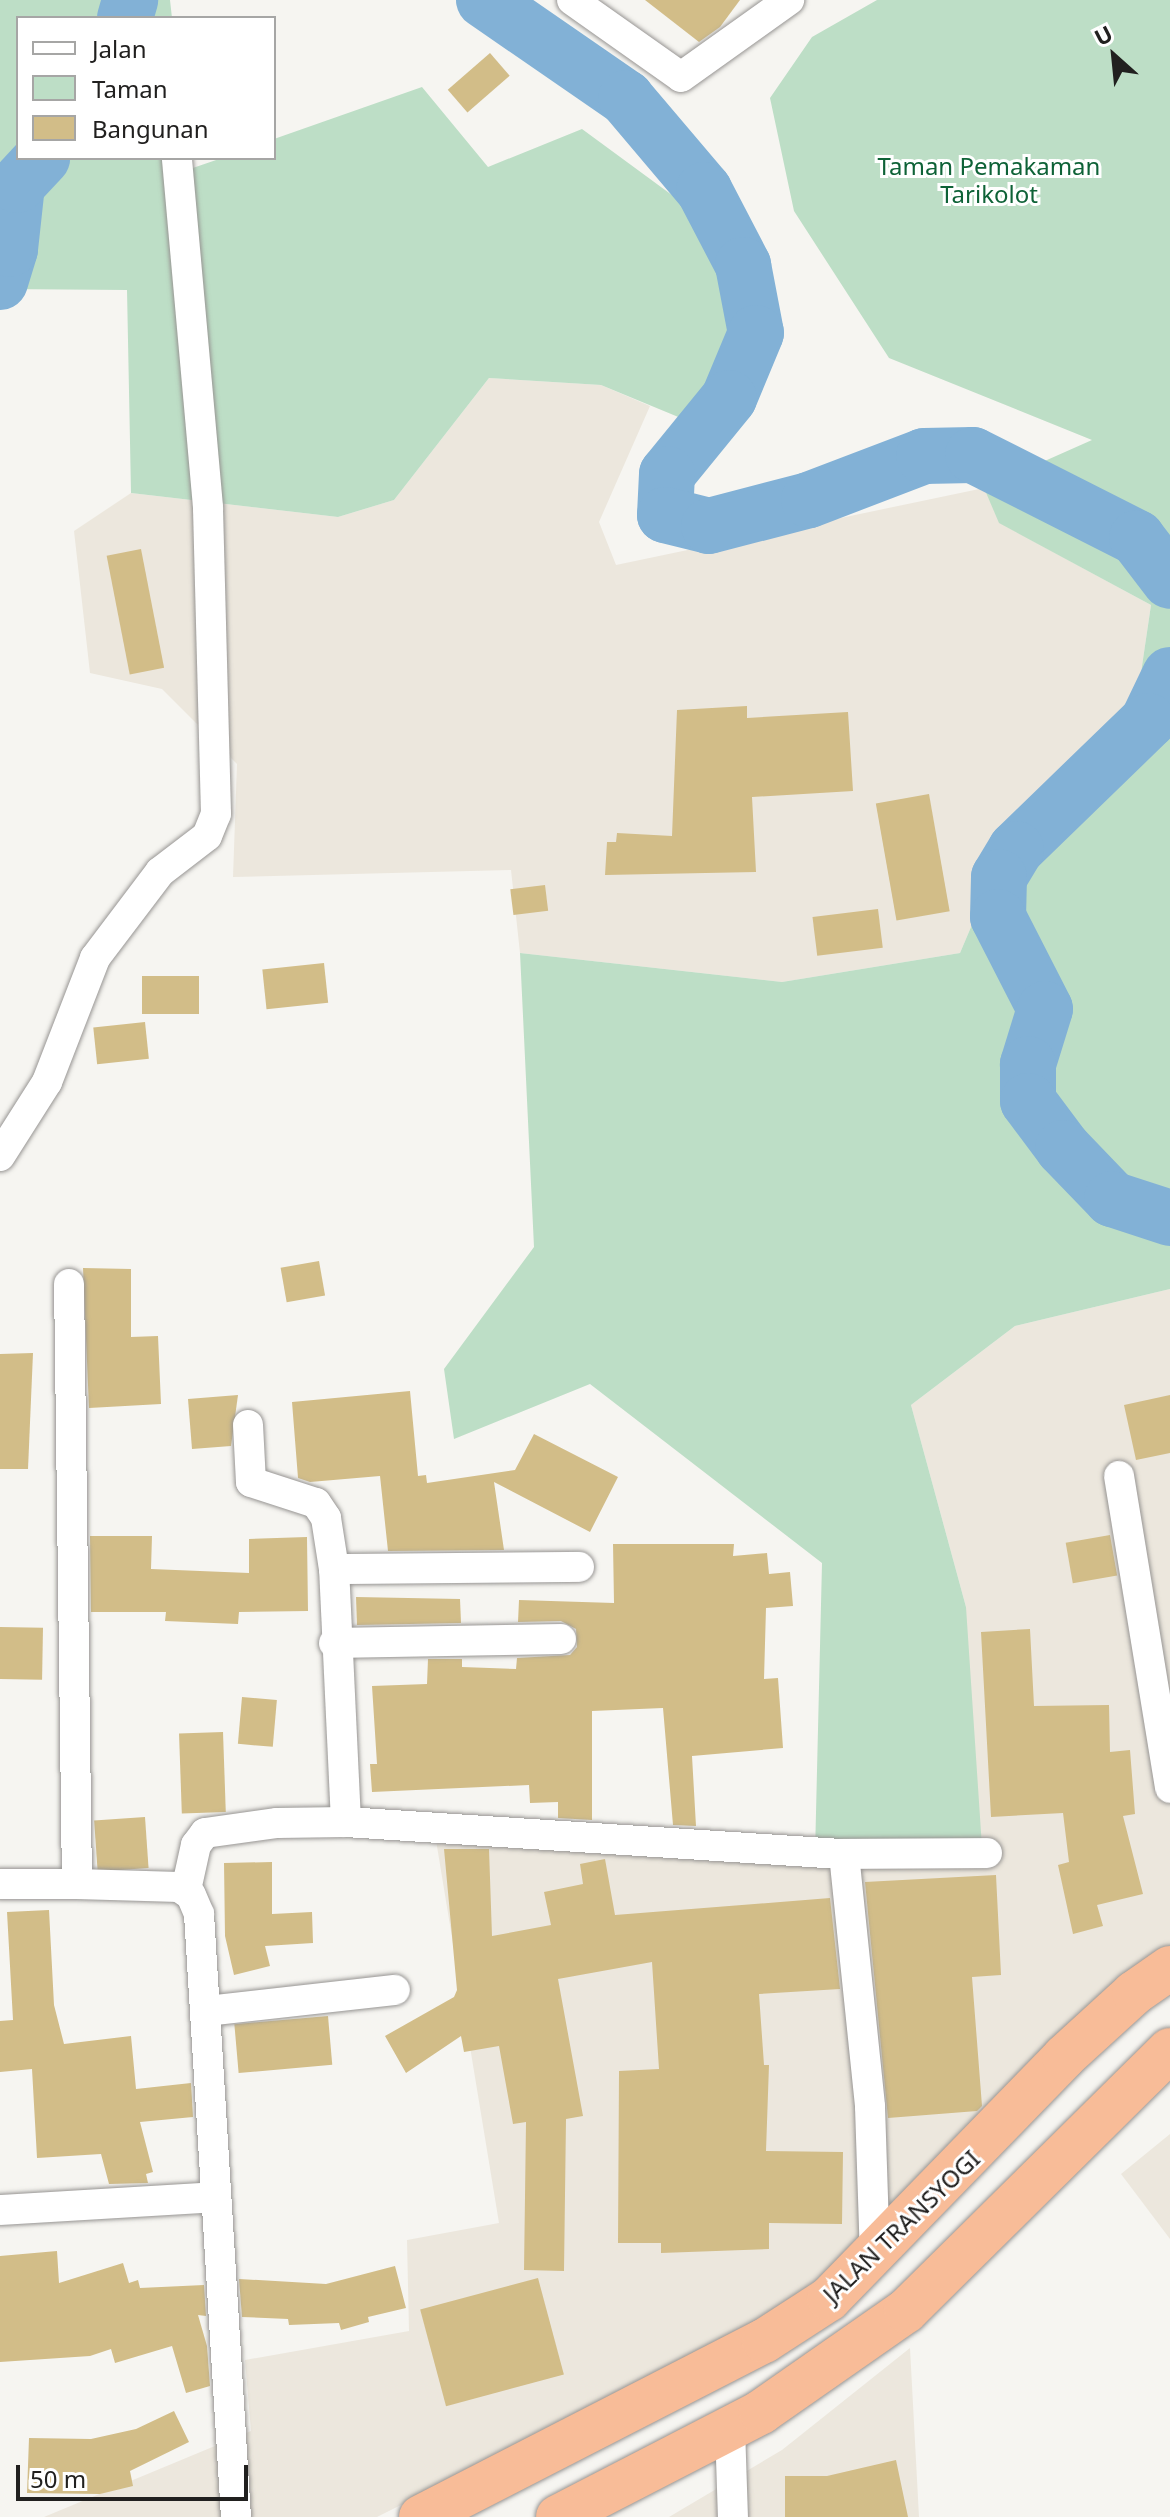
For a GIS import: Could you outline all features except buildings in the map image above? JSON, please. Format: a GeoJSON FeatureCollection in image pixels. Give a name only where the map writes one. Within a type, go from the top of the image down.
{"type":"FeatureCollection","features":[{"type":"Feature","properties":{"kind":"highway","name":"JALAN TRANSYOGI"},"geometry":{"type":"LineString","coordinates":[[421,2517],[764,2341],[829,2299],[875,2258],[1064,2057],[1134,1993],[1170,1968]]}},
{"type":"Feature","properties":{"kind":"highway"},"geometry":{"type":"LineString","coordinates":[[558,2517],[730,2428],[836,2364],[906,2311],[1170,2050]]}},
{"type":"Feature","properties":{"kind":"highway"},"geometry":{"type":"LineString","coordinates":[[991,2138],[1041,2179]]}},
{"type":"Feature","properties":{"kind":"street"},"geometry":{"type":"LineString","coordinates":[[572,0],[681,77],[789,0]]}},
{"type":"Feature","properties":{"kind":"street"},"geometry":{"type":"LineString","coordinates":[[0,1156],[47,1082],[95,958],[160,872],[207,836],[216,814],[208,507],[177,160]]}},
{"type":"Feature","properties":{"kind":"street"},"geometry":{"type":"LineString","coordinates":[[69,1284],[77,1884]]}},
{"type":"Feature","properties":{"kind":"street"},"geometry":{"type":"LineString","coordinates":[[248,1425],[251,1482],[316,1503],[326,1518],[334,1569],[334,1643],[346,1822]]}},
{"type":"Feature","properties":{"kind":"street"},"geometry":{"type":"LineString","coordinates":[[1119,1476],[1170,1788]]}},
{"type":"Feature","properties":{"kind":"street"},"geometry":{"type":"LineString","coordinates":[[334,1569],[579,1567]]}},
{"type":"Feature","properties":{"kind":"street"},"geometry":{"type":"LineString","coordinates":[[334,1643],[561,1639]]}},
{"type":"Feature","properties":{"kind":"street"},"geometry":{"type":"LineString","coordinates":[[236,2517],[207,2011],[199,1914],[186,1890],[196,1845],[205,1833],[277,1823],[346,1822],[844,1854],[987,1853]]}},
{"type":"Feature","properties":{"kind":"street"},"geometry":{"type":"LineString","coordinates":[[844,1854],[870,2107],[875,2258]]}},
{"type":"Feature","properties":{"kind":"street"},"geometry":{"type":"LineString","coordinates":[[0,1884],[160,1884],[186,1890]]}},
{"type":"Feature","properties":{"kind":"street"},"geometry":{"type":"LineString","coordinates":[[207,2011],[395,1990]]}},
{"type":"Feature","properties":{"kind":"street"},"geometry":{"type":"LineString","coordinates":[[0,2210],[216,2197]]}},
{"type":"Feature","properties":{"kind":"street"},"geometry":{"type":"LineString","coordinates":[[730,2428],[733,2517]]}},
{"type":"Feature","properties":{"kind":"shaded area"},"geometry":{"type":"Polygon","coordinates":[[[489,378],[601,385],[650,406],[599,522],[616,565],[984,488],[1000,523],[1151,605],[1133,727],[1018,816],[960,953],[782,982],[520,953],[511,870],[233,877],[237,764],[162,689],[90,673],[74,531],[131,493],[338,517],[394,500],[489,378]]]}},
{"type":"Feature","properties":{"kind":"shaded area"},"geometry":{"type":"Polygon","coordinates":[[[1170,1289],[1170,1954],[882,2234],[737,2336],[377,2517],[44,2517],[251,2431],[245,2360],[409,2331],[407,2240],[499,2223],[432,1816],[889,1861],[966,1607],[911,1405],[1015,1326],[1170,1289]]]}},
{"type":"Feature","properties":{"kind":"shaded area"},"geometry":{"type":"Polygon","coordinates":[[[1170,2134],[1170,2239],[1121,2174],[1170,2134]]]}},
{"type":"Feature","properties":{"kind":"shaded area"},"geometry":{"type":"Polygon","coordinates":[[[910,2348],[919,2517],[669,2517],[782,2450],[910,2348]]]}},
{"type":"Feature","properties":{"kind":"green space"},"geometry":{"type":"Polygon","coordinates":[[[0,0],[170,0],[172,16],[16,16],[16,160],[183,160],[184,171],[216,160],[276,160],[276,138],[422,87],[488,167],[582,129],[710,223],[751,346],[688,421],[601,385],[489,378],[394,500],[338,517],[131,493],[127,290],[0,289],[0,0]]]}},
{"type":"Feature","properties":{"kind":"green space","name":"Taman Pemakaman Tarikolot"},"geometry":{"type":"Polygon","coordinates":[[[877,0],[1170,0],[1170,1289],[1015,1326],[911,1405],[966,1607],[982,1847],[815,1854],[822,1563],[590,1384],[454,1439],[444,1369],[534,1247],[520,953],[782,982],[960,953],[1018,816],[1133,727],[1151,605],[999,523],[984,488],[1092,440],[889,358],[794,211],[770,98],[812,37],[877,0]]]}},
{"type":"Feature","properties":{"kind":"waterway"},"geometry":{"type":"LineString","coordinates":[[126,16],[130,0]]}},
{"type":"Feature","properties":{"kind":"waterway"},"geometry":{"type":"LineString","coordinates":[[484,0],[626,98],[704,190],[743,265],[756,333],[729,398],[667,474],[665,515],[709,526],[809,500],[924,456],[973,455],[1137,538],[1170,581]]}},
{"type":"Feature","properties":{"kind":"waterway"},"geometry":{"type":"LineString","coordinates":[[0,282],[10,249],[17,185],[40,160]]}},
{"type":"Feature","properties":{"kind":"waterway"},"geometry":{"type":"LineString","coordinates":[[1170,675],[1148,721],[1016,849],[999,877],[998,917],[1045,1009],[1028,1064],[1028,1101],[1063,1148],[1112,1199],[1170,1218]]}}]}
